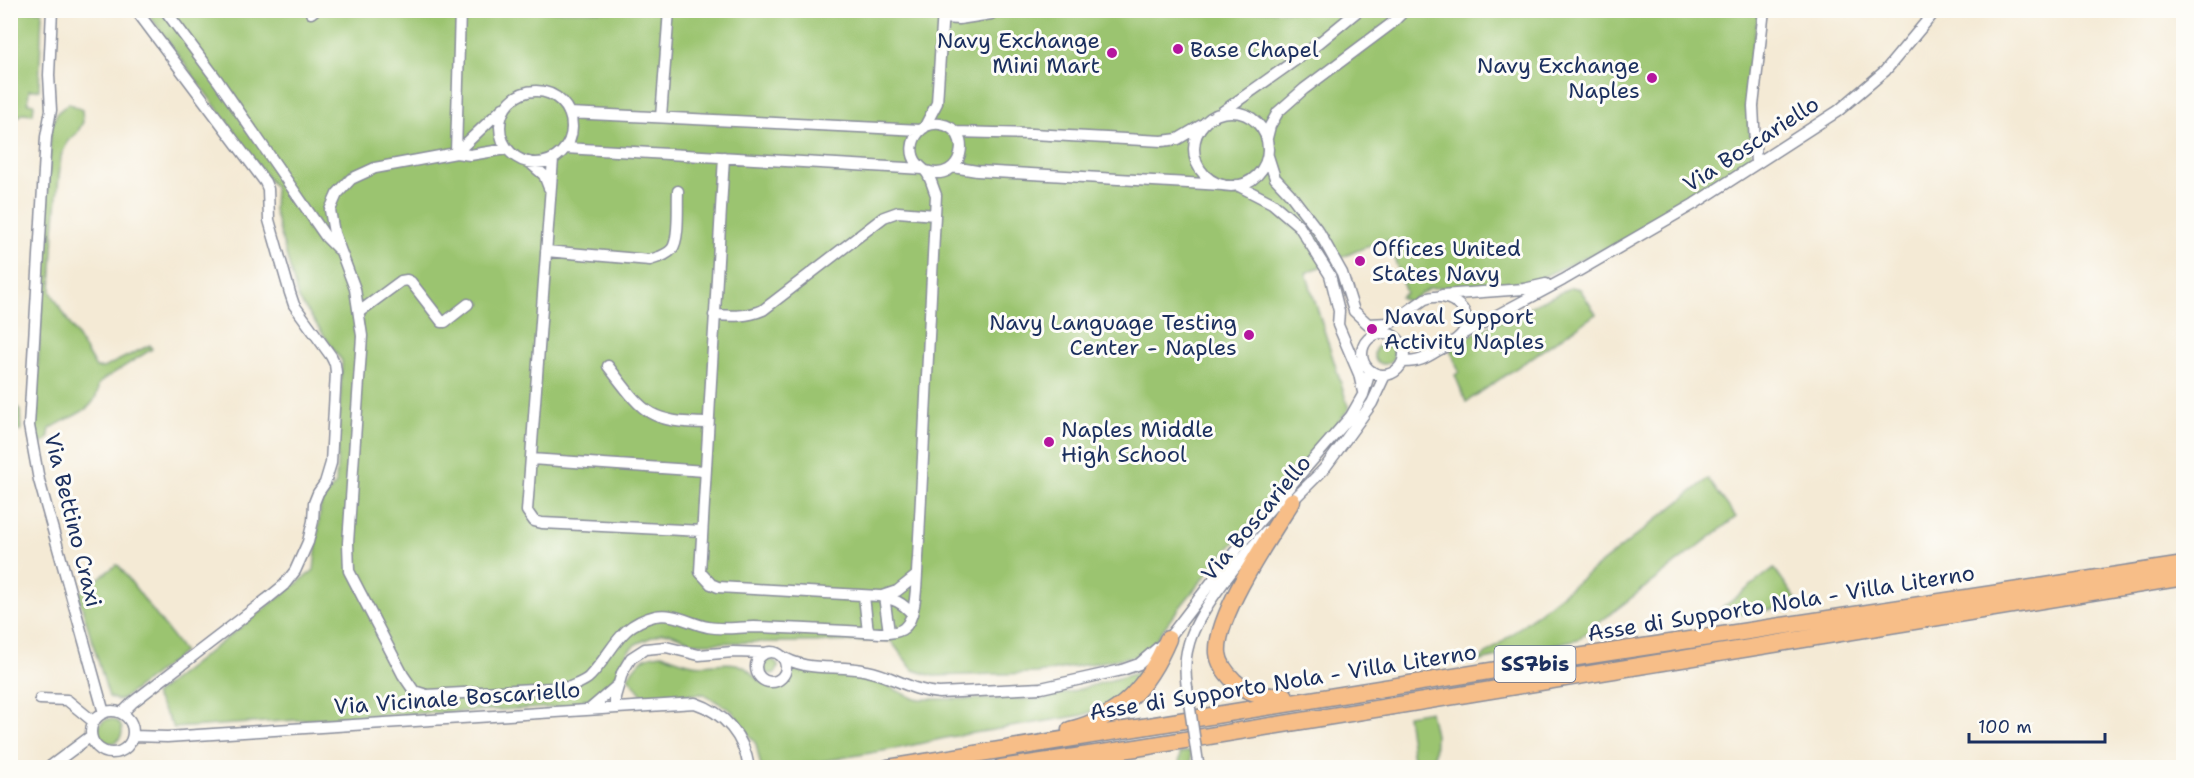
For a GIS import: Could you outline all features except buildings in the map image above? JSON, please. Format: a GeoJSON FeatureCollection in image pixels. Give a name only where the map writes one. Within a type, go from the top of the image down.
{"type":"FeatureCollection","features":[{"type":"Feature","properties":{"kind":"highway"},"geometry":{"type":"LineString","coordinates":[[1292,501],[1264,545],[1224,620],[1219,638],[1220,660],[1230,678],[1239,686],[1270,697],[1361,692]]}},
{"type":"Feature","properties":{"kind":"highway","name":"Asse di Supporto Nola - Villa Literno"},"geometry":{"type":"LineString","coordinates":[[888,768],[1361,692],[2184,565]]}},
{"type":"Feature","properties":{"kind":"highway","name":"Asse di Supporto Nola - Villa Literno"},"geometry":{"type":"LineString","coordinates":[[1001,768],[2184,577]]}},
{"type":"Feature","properties":{"kind":"highway"},"geometry":{"type":"LineString","coordinates":[[976,754],[1082,727],[1105,717],[1139,689],[1156,666],[1168,639]]}},
{"type":"Feature","properties":{"kind":"highway"},"geometry":{"type":"LineString","coordinates":[[1060,768],[1136,748]]}},
{"type":"Feature","properties":{"kind":"street","name":"Via Bettino Craxi"},"geometry":{"type":"LineString","coordinates":[[51,10],[49,75],[51,110],[46,137],[29,426],[39,480],[104,713]]}},
{"type":"Feature","properties":{"kind":"street"},"geometry":{"type":"LineString","coordinates":[[122,714],[133,702],[284,585],[295,571],[308,542],[314,503],[325,483],[331,463],[336,372],[331,356],[294,305],[269,220],[268,189],[265,182],[136,10]]}},
{"type":"Feature","properties":{"kind":"street"},"geometry":{"type":"LineString","coordinates":[[165,10],[218,81],[326,237],[342,254]]}},
{"type":"Feature","properties":{"kind":"street"},"geometry":{"type":"LineString","coordinates":[[456,153],[460,10]]}},
{"type":"Feature","properties":{"kind":"street"},"geometry":{"type":"LineString","coordinates":[[661,117],[669,10]]}},
{"type":"Feature","properties":{"kind":"street"},"geometry":{"type":"LineString","coordinates":[[923,129],[937,103],[942,14],[959,19],[991,14],[995,10]]}},
{"type":"Feature","properties":{"kind":"street"},"geometry":{"type":"LineString","coordinates":[[936,195],[924,170],[914,157],[912,149],[916,135],[923,129],[936,124],[951,129],[1162,141],[1178,139],[1219,114],[1314,47],[1359,10]]}},
{"type":"Feature","properties":{"kind":"street"},"geometry":{"type":"LineString","coordinates":[[1389,323],[1368,324],[1354,311],[1342,273],[1318,231],[1275,178],[1268,156],[1267,138],[1270,126],[1278,112],[1304,89],[1391,24],[1405,10]]}},
{"type":"Feature","properties":{"kind":"street"},"geometry":{"type":"LineString","coordinates":[[1756,164],[1753,106],[1764,10]]}},
{"type":"Feature","properties":{"kind":"street","name":"Via Boscariello"},"geometry":{"type":"LineString","coordinates":[[1402,362],[1417,362],[1452,343],[1462,334],[1563,280],[1694,204],[1838,111],[1885,71],[1936,10]]}},
{"type":"Feature","properties":{"kind":"street"},"geometry":{"type":"LineString","coordinates":[[456,153],[511,100],[520,94],[532,91],[543,91],[554,95],[569,113],[572,125],[565,148],[553,159],[541,162],[521,160],[507,149],[502,140],[501,119],[504,109],[511,100]]}},
{"type":"Feature","properties":{"kind":"street"},"geometry":{"type":"LineString","coordinates":[[507,149],[470,155],[456,153],[375,168],[351,178],[337,194],[330,210],[334,233],[355,289],[362,336],[348,543],[349,571],[403,675],[414,691],[427,695],[570,687],[589,678],[619,636],[629,627],[659,615],[673,616],[710,628],[868,632],[898,632],[904,629],[912,614],[916,576],[936,195],[961,154],[959,139],[937,103]]}},
{"type":"Feature","properties":{"kind":"street"},"geometry":{"type":"LineString","coordinates":[[1219,114],[1237,112],[1254,119],[1267,138]]}},
{"type":"Feature","properties":{"kind":"street"},"geometry":{"type":"LineString","coordinates":[[569,113],[923,129]]}},
{"type":"Feature","properties":{"kind":"street"},"geometry":{"type":"LineString","coordinates":[[1204,123],[1194,143],[1197,165],[1212,181],[1223,185]]}},
{"type":"Feature","properties":{"kind":"street"},"geometry":{"type":"LineString","coordinates":[[565,148],[924,170],[938,173],[952,168],[1237,186],[1272,203],[1299,226],[1330,275],[1339,311],[1338,325],[1359,374],[1364,394]]}},
{"type":"Feature","properties":{"kind":"street"},"geometry":{"type":"LineString","coordinates":[[1237,186],[1257,176],[1268,156]]}},
{"type":"Feature","properties":{"kind":"street"},"geometry":{"type":"LineString","coordinates":[[724,157],[700,572],[711,584],[718,587],[882,596],[897,600],[912,614]]}},
{"type":"Feature","properties":{"kind":"street"},"geometry":{"type":"LineString","coordinates":[[553,159],[527,511],[534,521],[542,524],[702,531]]}},
{"type":"Feature","properties":{"kind":"street"},"geometry":{"type":"LineString","coordinates":[[529,162],[544,176],[550,191]]}},
{"type":"Feature","properties":{"kind":"street"},"geometry":{"type":"LineString","coordinates":[[546,251],[650,260],[664,255],[673,248],[676,236],[678,191]]}},
{"type":"Feature","properties":{"kind":"street"},"geometry":{"type":"LineString","coordinates":[[714,315],[745,316],[764,310],[884,217],[898,212],[935,215]]}},
{"type":"Feature","properties":{"kind":"street"},"geometry":{"type":"LineString","coordinates":[[359,312],[401,281],[407,280],[442,322],[468,304]]}},
{"type":"Feature","properties":{"kind":"street","name":"Via Boscariello"},"geometry":{"type":"LineString","coordinates":[[1375,334],[1434,295],[1524,290],[1563,280]]}},
{"type":"Feature","properties":{"kind":"street"},"geometry":{"type":"LineString","coordinates":[[1442,295],[1455,301],[1463,311],[1466,322],[1462,334]]}},
{"type":"Feature","properties":{"kind":"street"},"geometry":{"type":"LineString","coordinates":[[1388,333],[1400,341],[1404,353],[1397,370],[1385,375],[1370,371],[1362,359],[1362,350],[1368,339],[1375,334],[1388,333]]}},
{"type":"Feature","properties":{"kind":"street"},"geometry":{"type":"LineString","coordinates":[[1348,347],[1362,350]]}},
{"type":"Feature","properties":{"kind":"street"},"geometry":{"type":"LineString","coordinates":[[608,366],[631,396],[652,415],[677,422],[708,423]]}},
{"type":"Feature","properties":{"kind":"street","name":"Via Boscariello"},"geometry":{"type":"LineString","coordinates":[[780,655],[791,662],[803,665],[871,671],[923,692],[987,692],[1041,688],[1139,664],[1168,639],[1250,532],[1351,416],[1364,394],[1370,371]]}},
{"type":"Feature","properties":{"kind":"street","name":"Via Boscariello"},"geometry":{"type":"LineString","coordinates":[[1198,765],[1185,664],[1191,634],[1210,602],[1242,558],[1292,501],[1324,469],[1341,447],[1372,403],[1385,375]]}},
{"type":"Feature","properties":{"kind":"street"},"geometry":{"type":"LineString","coordinates":[[531,459],[705,471]]}},
{"type":"Feature","properties":{"kind":"street"},"geometry":{"type":"LineString","coordinates":[[882,596],[897,591],[916,576]]}},
{"type":"Feature","properties":{"kind":"street"},"geometry":{"type":"LineString","coordinates":[[864,596],[868,632]]}},
{"type":"Feature","properties":{"kind":"street"},"geometry":{"type":"LineString","coordinates":[[882,596],[889,632]]}},
{"type":"Feature","properties":{"kind":"street"},"geometry":{"type":"LineString","coordinates":[[619,707],[615,704],[615,697],[622,673],[637,652],[654,646],[699,655],[771,652],[780,655],[786,663],[785,673],[779,680],[770,682],[761,678],[756,669],[758,659],[766,653]]}},
{"type":"Feature","properties":{"kind":"street"},"geometry":{"type":"LineString","coordinates":[[590,709],[620,682]]}},
{"type":"Feature","properties":{"kind":"street"},"geometry":{"type":"LineString","coordinates":[[40,699],[67,700],[94,722]]}},
{"type":"Feature","properties":{"kind":"street","name":"Via Vicinale Boscariello"},"geometry":{"type":"LineString","coordinates":[[133,736],[167,737],[686,703],[704,706],[720,715],[743,744],[749,765]]}},
{"type":"Feature","properties":{"kind":"street"},"geometry":{"type":"LineString","coordinates":[[110,711],[122,714],[132,725],[133,736],[127,747],[116,753],[97,748],[91,736],[94,722],[110,711]]}},
{"type":"Feature","properties":{"kind":"street"},"geometry":{"type":"LineString","coordinates":[[48,768],[91,736]]}},
{"type":"Feature","properties":{"kind":"green space"},"geometry":{"type":"Polygon","coordinates":[[[11,10],[42,11],[39,90],[29,90],[28,103],[34,104],[33,114],[23,113],[11,123],[11,10]]]}},
{"type":"Feature","properties":{"kind":"green space"},"geometry":{"type":"Polygon","coordinates":[[[146,11],[1759,11],[1750,86],[1749,125],[1752,161],[1626,239],[1527,284],[1430,288],[1408,302],[1400,297],[1406,293],[1388,240],[1306,273],[1349,409],[1208,573],[1168,623],[1147,654],[1038,673],[933,676],[913,670],[891,641],[695,643],[670,633],[661,633],[636,644],[628,651],[614,681],[596,696],[567,707],[359,716],[174,728],[154,695],[314,570],[321,501],[336,484],[342,361],[298,298],[274,210],[275,188],[146,11]]]}},
{"type":"Feature","properties":{"kind":"green space"},"geometry":{"type":"Polygon","coordinates":[[[69,103],[82,110],[83,122],[77,133],[68,141],[61,156],[51,292],[96,368],[103,368],[150,345],[152,349],[104,379],[98,385],[94,401],[88,407],[50,429],[48,439],[36,447],[34,440],[51,128],[57,113],[69,103]]]}},
{"type":"Feature","properties":{"kind":"green space"},"geometry":{"type":"Polygon","coordinates":[[[1572,287],[1580,289],[1596,314],[1466,402],[1455,375],[1459,372],[1450,349],[1473,334],[1572,287]]]}},
{"type":"Feature","properties":{"kind":"green space"},"geometry":{"type":"Polygon","coordinates":[[[1380,344],[1388,344],[1394,350],[1394,358],[1388,364],[1380,364],[1374,358],[1374,350],[1380,344]]]}},
{"type":"Feature","properties":{"kind":"green space"},"geometry":{"type":"Polygon","coordinates":[[[11,398],[20,411],[21,432],[16,430],[11,422],[11,398]]]}},
{"type":"Feature","properties":{"kind":"green space"},"geometry":{"type":"Polygon","coordinates":[[[1708,479],[1736,517],[1578,639],[1476,662],[1708,479]]]}},
{"type":"Feature","properties":{"kind":"green space"},"geometry":{"type":"Polygon","coordinates":[[[116,565],[184,652],[121,700],[109,697],[78,594],[116,565]]]}},
{"type":"Feature","properties":{"kind":"green space"},"geometry":{"type":"Polygon","coordinates":[[[1774,568],[1800,605],[1708,619],[1774,568]]]}},
{"type":"Feature","properties":{"kind":"green space"},"geometry":{"type":"Polygon","coordinates":[[[662,654],[698,665],[736,664],[747,669],[758,680],[775,684],[778,687],[786,682],[790,673],[797,671],[847,673],[871,678],[915,699],[1044,699],[1140,672],[1154,660],[1126,692],[1106,706],[1083,715],[782,768],[761,767],[756,744],[732,711],[704,694],[643,696],[628,677],[642,660],[662,654]]]}},
{"type":"Feature","properties":{"kind":"green space"},"geometry":{"type":"Polygon","coordinates":[[[771,660],[776,662],[778,667],[776,672],[771,674],[766,672],[764,667],[766,662],[771,660]]]}},
{"type":"Feature","properties":{"kind":"green space"},"geometry":{"type":"Polygon","coordinates":[[[1430,711],[1435,735],[1434,767],[1414,767],[1407,715],[1430,711]]]}},
{"type":"Feature","properties":{"kind":"green space"},"geometry":{"type":"Polygon","coordinates":[[[110,719],[119,722],[122,731],[119,740],[110,743],[101,740],[98,731],[101,722],[110,719]]]}},
{"type":"Feature","properties":{"kind":"green space"},"geometry":{"type":"Polygon","coordinates":[[[1190,751],[1192,767],[1179,767],[1180,753],[1190,751]]]}},
{"type":"Feature","properties":{"kind":"place","name":"Base Chapel"},"geometry":{"type":"Point","coordinates":[1178,49]}},
{"type":"Feature","properties":{"kind":"place","name":"Navy Exchange Mini Mart"},"geometry":{"type":"Point","coordinates":[1112,53]}},
{"type":"Feature","properties":{"kind":"place","name":"Navy Exchange Naples"},"geometry":{"type":"Point","coordinates":[1652,78]}},
{"type":"Feature","properties":{"kind":"place","name":"Offices United States Navy"},"geometry":{"type":"Point","coordinates":[1360,261]}},
{"type":"Feature","properties":{"kind":"place","name":"Naval Support Activity Naples"},"geometry":{"type":"Point","coordinates":[1372,329]}},
{"type":"Feature","properties":{"kind":"place","name":"Navy Language Testing Center - Naples"},"geometry":{"type":"Point","coordinates":[1249,335]}},
{"type":"Feature","properties":{"kind":"place","name":"Naples Middle High School"},"geometry":{"type":"Point","coordinates":[1049,442]}}]}
